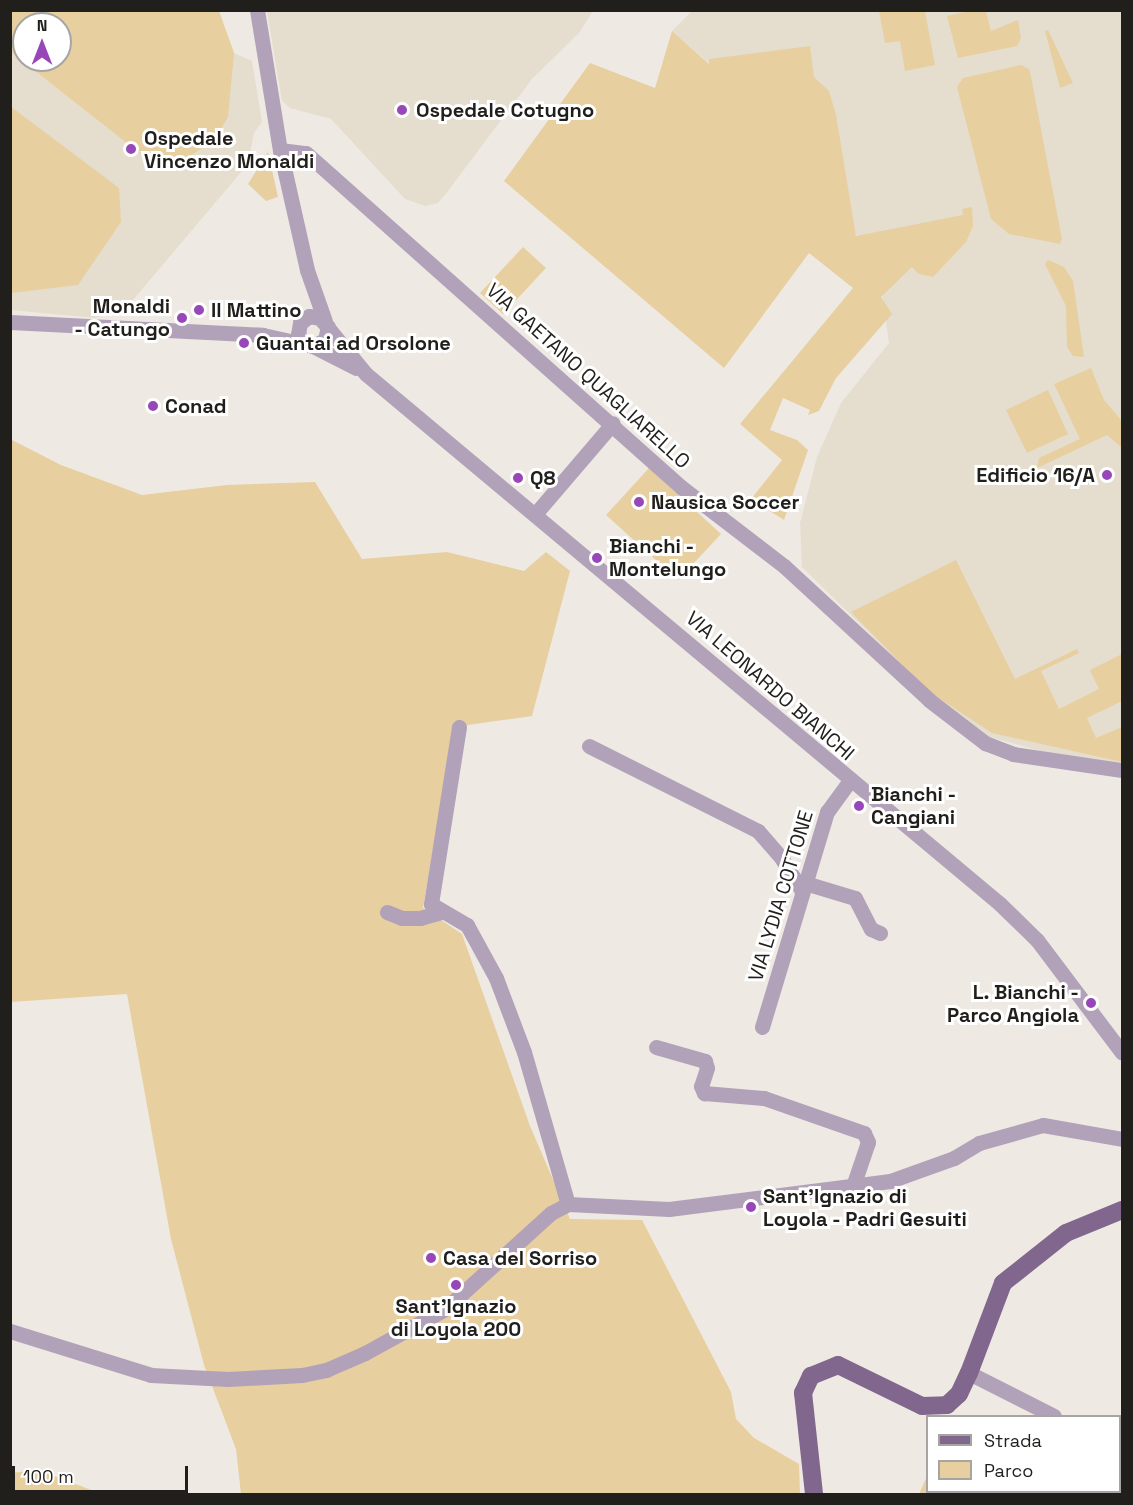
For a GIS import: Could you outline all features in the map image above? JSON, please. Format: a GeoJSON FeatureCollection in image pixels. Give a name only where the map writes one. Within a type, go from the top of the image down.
{"type":"FeatureCollection","features":[{"type":"Feature","properties":{"kind":"main road"},"geometry":{"type":"LineString","coordinates":[[814,1494],[802,1393],[818,1370],[838,1365],[847,1368],[930,1408],[954,1401],[969,1373],[1003,1283],[1066,1233],[1122,1210]]}},
{"type":"Feature","properties":{"kind":"street"},"geometry":{"type":"LineString","coordinates":[[10,322],[144,327],[264,335],[302,321],[315,316],[326,324],[325,340],[310,346],[298,335],[302,321],[307,270],[279,150],[257,10]]}},
{"type":"Feature","properties":{"kind":"street","name":"VIA GAETANO QUAGLIARELLO"},"geometry":{"type":"LineString","coordinates":[[274,122],[306,153],[613,423],[681,487],[800,579],[929,700],[985,743],[1013,754],[1122,770]]}},
{"type":"Feature","properties":{"kind":"street"},"geometry":{"type":"LineString","coordinates":[[279,150],[306,153]]}},
{"type":"Feature","properties":{"kind":"street","name":"VIA LEONARDO BIANCHI"},"geometry":{"type":"LineString","coordinates":[[307,270],[326,324],[366,374],[536,513],[849,782],[1000,904],[1037,940],[1122,1053]]}},
{"type":"Feature","properties":{"kind":"street","name":"VIA LEONARDO BIANCHI"},"geometry":{"type":"LineString","coordinates":[[264,335],[310,346],[366,374]]}},
{"type":"Feature","properties":{"kind":"street"},"geometry":{"type":"LineString","coordinates":[[536,513],[613,423]]}},
{"type":"Feature","properties":{"kind":"street"},"geometry":{"type":"LineString","coordinates":[[459,727],[431,904],[441,912],[467,925],[496,978],[524,1052],[568,1204]]}},
{"type":"Feature","properties":{"kind":"street"},"geometry":{"type":"LineString","coordinates":[[589,746],[758,831],[803,886],[855,898],[870,929],[880,933]]}},
{"type":"Feature","properties":{"kind":"street","name":"VIA LYDIA COTTONE"},"geometry":{"type":"LineString","coordinates":[[762,1027],[827,812],[849,782]]}},
{"type":"Feature","properties":{"kind":"street"},"geometry":{"type":"LineString","coordinates":[[387,912],[402,918],[420,918],[441,912]]}},
{"type":"Feature","properties":{"kind":"street"},"geometry":{"type":"LineString","coordinates":[[656,1047],[705,1061],[707,1068],[701,1086],[704,1093],[764,1098],[864,1133],[868,1142],[853,1186]]}},
{"type":"Feature","properties":{"kind":"street"},"geometry":{"type":"LineString","coordinates":[[10,1331],[151,1375],[277,1379],[326,1370],[445,1309],[551,1213],[568,1204],[669,1209],[890,1181],[1024,1127],[1058,1126],[1122,1139]]}},
{"type":"Feature","properties":{"kind":"street"},"geometry":{"type":"LineString","coordinates":[[969,1373],[1052,1415]]}},
{"type":"Feature","properties":{"kind":"shaded area","name":"Ospedale Cotugno"},"geometry":{"type":"Polygon","coordinates":[[[267,10],[593,11],[579,33],[532,79],[438,203],[425,206],[405,199],[331,119],[290,108],[282,101],[267,10]]]}},
{"type":"Feature","properties":{"kind":"shaded area"},"geometry":{"type":"Polygon","coordinates":[[[693,10],[1122,11],[1122,764],[1051,754],[986,736],[928,691],[802,567],[800,523],[817,457],[841,403],[889,343],[879,274],[849,222],[710,64],[672,31],[693,10]]]}},
{"type":"Feature","properties":{"kind":"shaded area","name":"Ospedale Vincenzo Monaldi"},"geometry":{"type":"Polygon","coordinates":[[[10,11],[219,11],[234,53],[252,61],[262,122],[254,133],[248,164],[133,300],[96,318],[11,310],[10,11]]]}},
{"type":"Feature","properties":{"kind":"green space"},"geometry":{"type":"Polygon","coordinates":[[[10,11],[219,11],[234,53],[228,117],[215,139],[189,157],[151,162],[36,72],[72,72],[72,12],[12,12],[12,53],[10,11]]]}},
{"type":"Feature","properties":{"kind":"green space"},"geometry":{"type":"Polygon","coordinates":[[[879,11],[925,11],[935,65],[905,71],[900,41],[885,43],[879,11]]]}},
{"type":"Feature","properties":{"kind":"green space"},"geometry":{"type":"Polygon","coordinates":[[[970,11],[986,11],[991,31],[1018,20],[1021,38],[1017,46],[958,58],[947,16],[970,11]]]}},
{"type":"Feature","properties":{"kind":"green space"},"geometry":{"type":"Polygon","coordinates":[[[1048,30],[1073,83],[1060,88],[1045,31],[1048,30]]]}},
{"type":"Feature","properties":{"kind":"green space"},"geometry":{"type":"Polygon","coordinates":[[[672,31],[709,64],[709,59],[810,46],[814,77],[829,91],[836,115],[856,236],[963,215],[962,209],[972,207],[973,226],[966,242],[933,277],[919,274],[912,267],[881,297],[892,314],[836,378],[819,411],[808,415],[810,410],[783,398],[770,430],[797,440],[808,450],[784,520],[751,499],[782,460],[740,424],[853,288],[809,253],[724,368],[504,181],[590,63],[655,88],[672,31]]]}},
{"type":"Feature","properties":{"kind":"green space"},"geometry":{"type":"Polygon","coordinates":[[[1021,65],[1029,69],[1031,77],[1062,239],[1060,244],[1009,234],[991,219],[957,87],[963,78],[1021,65]]]}},
{"type":"Feature","properties":{"kind":"green space"},"geometry":{"type":"Polygon","coordinates":[[[10,106],[119,188],[121,222],[78,285],[11,293],[10,106]]]}},
{"type":"Feature","properties":{"kind":"green space"},"geometry":{"type":"Polygon","coordinates":[[[268,152],[278,197],[266,201],[248,184],[268,152]]]}},
{"type":"Feature","properties":{"kind":"green space"},"geometry":{"type":"Polygon","coordinates":[[[523,247],[546,268],[503,314],[480,293],[523,247]]]}},
{"type":"Feature","properties":{"kind":"green space"},"geometry":{"type":"Polygon","coordinates":[[[1048,260],[1064,267],[1073,281],[1084,357],[1073,356],[1067,347],[1066,306],[1045,264],[1048,260]]]}},
{"type":"Feature","properties":{"kind":"green space"},"geometry":{"type":"Polygon","coordinates":[[[1091,368],[1104,400],[1122,421],[1122,448],[1107,435],[1037,468],[1039,458],[1080,439],[1054,384],[1091,368]]]}},
{"type":"Feature","properties":{"kind":"green space"},"geometry":{"type":"Polygon","coordinates":[[[1048,390],[1068,434],[1027,453],[1006,410],[1048,390]]]}},
{"type":"Feature","properties":{"kind":"green space"},"geometry":{"type":"Polygon","coordinates":[[[10,439],[61,465],[142,495],[227,485],[315,482],[362,559],[447,552],[524,571],[546,552],[570,571],[532,716],[454,727],[423,908],[462,934],[530,1126],[570,1219],[642,1220],[731,1392],[736,1419],[754,1438],[799,1464],[800,1494],[241,1494],[236,1449],[204,1365],[171,1239],[127,994],[11,1002],[10,439]]]}},
{"type":"Feature","properties":{"kind":"green space"},"geometry":{"type":"Polygon","coordinates":[[[649,468],[721,534],[678,580],[606,515],[649,468]]]}},
{"type":"Feature","properties":{"kind":"green space"},"geometry":{"type":"Polygon","coordinates":[[[956,560],[1015,679],[1077,649],[1079,653],[1041,671],[1059,709],[1099,689],[1090,670],[1122,654],[1122,701],[1087,718],[1096,738],[1122,727],[1122,762],[992,733],[928,691],[851,612],[956,560]]]}},
{"type":"Feature","properties":{"kind":"green space"},"geometry":{"type":"Polygon","coordinates":[[[38,1470],[106,1494],[11,1494],[11,1473],[38,1470]]]}},
{"type":"Feature","properties":{"kind":"green space"},"geometry":{"type":"Polygon","coordinates":[[[926,1478],[926,1493],[1019,1493],[919,1494],[926,1478]]]}},
{"type":"Feature","properties":{"kind":"place","name":"Ospedale Cotugno"},"geometry":{"type":"Point","coordinates":[402,110]}},
{"type":"Feature","properties":{"kind":"place","name":"Ospedale Vincenzo Monaldi"},"geometry":{"type":"Point","coordinates":[131,149]}},
{"type":"Feature","properties":{"kind":"place","name":"Il Mattino"},"geometry":{"type":"Point","coordinates":[199,310]}},
{"type":"Feature","properties":{"kind":"place","name":"Monaldi - Catungo"},"geometry":{"type":"Point","coordinates":[182,318]}},
{"type":"Feature","properties":{"kind":"place","name":"Guantai ad Orsolone"},"geometry":{"type":"Point","coordinates":[244,343]}},
{"type":"Feature","properties":{"kind":"place","name":"Conad"},"geometry":{"type":"Point","coordinates":[153,406]}},
{"type":"Feature","properties":{"kind":"place","name":"Edificio 16/A"},"geometry":{"type":"Point","coordinates":[1107,475]}},
{"type":"Feature","properties":{"kind":"place","name":"Q8"},"geometry":{"type":"Point","coordinates":[518,478]}},
{"type":"Feature","properties":{"kind":"place","name":"Nausica Soccer"},"geometry":{"type":"Point","coordinates":[639,502]}},
{"type":"Feature","properties":{"kind":"place","name":"Bianchi - Montelungo"},"geometry":{"type":"Point","coordinates":[597,558]}},
{"type":"Feature","properties":{"kind":"place","name":"Bianchi - Cangiani"},"geometry":{"type":"Point","coordinates":[859,806]}},
{"type":"Feature","properties":{"kind":"place","name":"L. Bianchi - Parco Angiola"},"geometry":{"type":"Point","coordinates":[1091,1003]}},
{"type":"Feature","properties":{"kind":"place","name":"Sant'Ignazio di Loyola - Padri Gesuiti"},"geometry":{"type":"Point","coordinates":[751,1207]}},
{"type":"Feature","properties":{"kind":"place","name":"Casa del Sorriso"},"geometry":{"type":"Point","coordinates":[431,1258]}},
{"type":"Feature","properties":{"kind":"place","name":"Sant'Ignazio di Loyola 200"},"geometry":{"type":"Point","coordinates":[456,1285]}}]}
